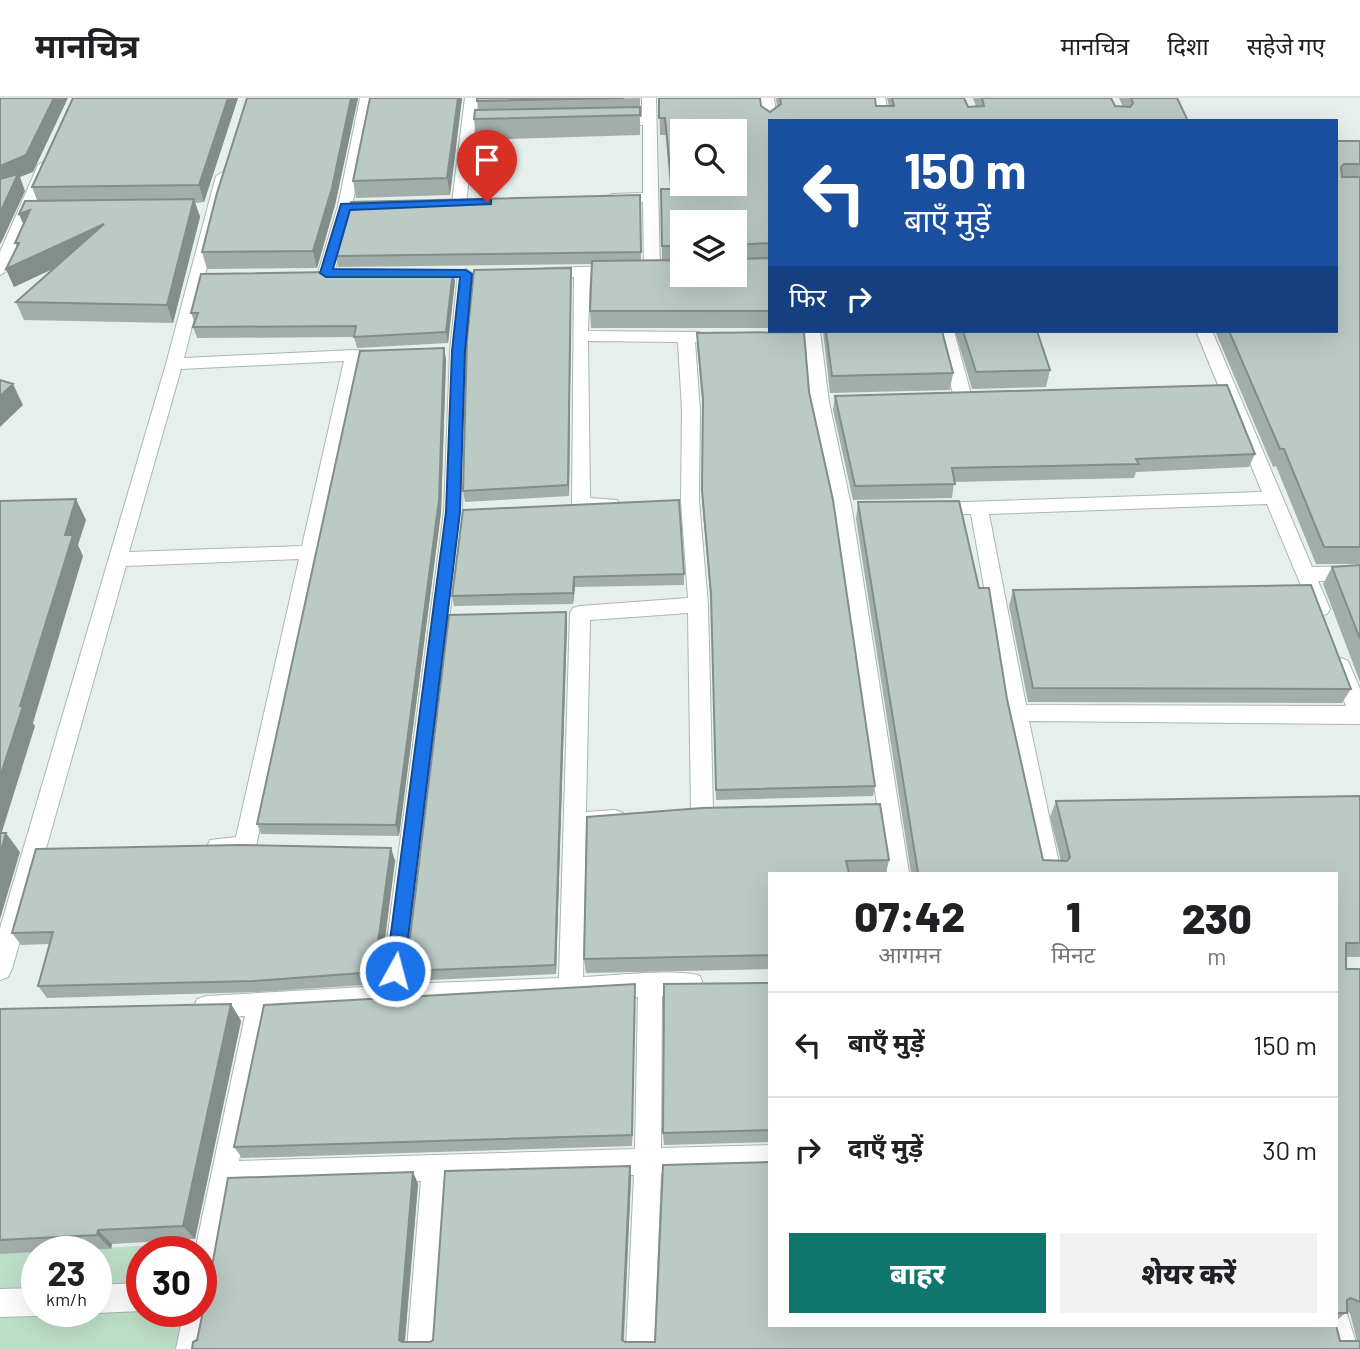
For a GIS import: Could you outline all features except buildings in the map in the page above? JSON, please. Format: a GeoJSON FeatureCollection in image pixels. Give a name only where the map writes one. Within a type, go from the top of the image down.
{"type":"FeatureCollection","features":[{"type":"Feature","properties":{"kind":"street"},"geometry":{"type":"LineString","coordinates":[[326,273],[352,206],[367,98]]}},
{"type":"Feature","properties":{"kind":"street"},"geometry":{"type":"LineString","coordinates":[[460,203],[472,98]]}},
{"type":"Feature","properties":{"kind":"street"},"geometry":{"type":"LineString","coordinates":[[649,98],[652,270]]}},
{"type":"Feature","properties":{"kind":"street"},"geometry":{"type":"LineString","coordinates":[[767,98],[770,119]]}},
{"type":"Feature","properties":{"kind":"street"},"geometry":{"type":"LineString","coordinates":[[878,98],[883,119]]}},
{"type":"Feature","properties":{"kind":"street"},"geometry":{"type":"LineString","coordinates":[[594,121],[650,121]]}},
{"type":"Feature","properties":{"kind":"street"},"geometry":{"type":"LineString","coordinates":[[468,124],[510,123]]}},
{"type":"Feature","properties":{"kind":"street"},"geometry":{"type":"LineString","coordinates":[[0,270],[32,212],[40,177],[50,154]]}},
{"type":"Feature","properties":{"kind":"street"},"geometry":{"type":"LineString","coordinates":[[0,969],[117,559],[202,277],[205,210],[228,160]]}},
{"type":"Feature","properties":{"kind":"street"},"geometry":{"type":"LineString","coordinates":[[20,185],[40,177]]}},
{"type":"Feature","properties":{"kind":"street"},"geometry":{"type":"LineString","coordinates":[[597,199],[652,197]]}},
{"type":"Feature","properties":{"kind":"street"},"geometry":{"type":"LineString","coordinates":[[531,273],[670,270]]}},
{"type":"Feature","properties":{"kind":"street"},"geometry":{"type":"LineString","coordinates":[[582,273],[575,505],[622,503]]}},
{"type":"Feature","properties":{"kind":"street"},"geometry":{"type":"LineString","coordinates":[[392,996],[448,617],[460,511],[452,351],[466,274]]}},
{"type":"Feature","properties":{"kind":"street"},"geometry":{"type":"LineString","coordinates":[[947,333],[964,398]]}},
{"type":"Feature","properties":{"kind":"street"},"geometry":{"type":"LineString","coordinates":[[1205,333],[1221,390],[1272,498],[1326,627]]}},
{"type":"Feature","properties":{"kind":"street"},"geometry":{"type":"LineString","coordinates":[[809,334],[827,402],[850,510],[898,872]]}},
{"type":"Feature","properties":{"kind":"street"},"geometry":{"type":"LineString","coordinates":[[580,336],[712,337]]}},
{"type":"Feature","properties":{"kind":"street"},"geometry":{"type":"LineString","coordinates":[[686,337],[691,410],[684,501],[698,605],[702,812]]}},
{"type":"Feature","properties":{"kind":"street"},"geometry":{"type":"LineString","coordinates":[[174,364],[380,354]]}},
{"type":"Feature","properties":{"kind":"street"},"geometry":{"type":"LineString","coordinates":[[245,846],[354,355]]}},
{"type":"Feature","properties":{"kind":"street"},"geometry":{"type":"LineString","coordinates":[[911,509],[1272,498]]}},
{"type":"Feature","properties":{"kind":"street"},"geometry":{"type":"LineString","coordinates":[[979,508],[1003,596],[1034,805],[1050,872]]}},
{"type":"Feature","properties":{"kind":"street"},"geometry":{"type":"LineString","coordinates":[[117,559],[311,552]]}},
{"type":"Feature","properties":{"kind":"street"},"geometry":{"type":"LineString","coordinates":[[1285,590],[1309,582],[1360,573]]}},
{"type":"Feature","properties":{"kind":"street"},"geometry":{"type":"LineString","coordinates":[[571,988],[575,822],[573,613],[698,605]]}},
{"type":"Feature","properties":{"kind":"street"},"geometry":{"type":"LineString","coordinates":[[1019,713],[1359,715],[1336,652]]}},
{"type":"Feature","properties":{"kind":"street"},"geometry":{"type":"LineString","coordinates":[[1034,805],[1061,804]]}},
{"type":"Feature","properties":{"kind":"street"},"geometry":{"type":"LineString","coordinates":[[863,808],[890,808]]}},
{"type":"Feature","properties":{"kind":"street"},"geometry":{"type":"LineString","coordinates":[[677,814],[729,812]]}},
{"type":"Feature","properties":{"kind":"street"},"geometry":{"type":"LineString","coordinates":[[575,822],[639,817]]}},
{"type":"Feature","properties":{"kind":"street"},"geometry":{"type":"LineString","coordinates":[[192,847],[273,847]]}},
{"type":"Feature","properties":{"kind":"street"},"geometry":{"type":"LineString","coordinates":[[384,848],[412,849]]}},
{"type":"Feature","properties":{"kind":"street"},"geometry":{"type":"LineString","coordinates":[[34,850],[60,849]]}},
{"type":"Feature","properties":{"kind":"street"},"geometry":{"type":"LineString","coordinates":[[177,1008],[716,983]]}},
{"type":"Feature","properties":{"kind":"street"},"geometry":{"type":"LineString","coordinates":[[640,1349],[648,1162],[650,984]]}},
{"type":"Feature","properties":{"kind":"street"},"geometry":{"type":"LineString","coordinates":[[212,1236],[259,1006]]}},
{"type":"Feature","properties":{"kind":"street"},"geometry":{"type":"LineString","coordinates":[[223,1174],[768,1158]]}},
{"type":"Feature","properties":{"kind":"street"},"geometry":{"type":"LineString","coordinates":[[421,1349],[435,1168]]}},
{"type":"Feature","properties":{"kind":"street"},"geometry":{"type":"LineString","coordinates":[[0,1303],[21,1302]]}},
{"type":"Feature","properties":{"kind":"street"},"geometry":{"type":"LineString","coordinates":[[190,1349],[195,1327]]}},
{"type":"Feature","properties":{"kind":"street"},"geometry":{"type":"LineString","coordinates":[[1338,1327],[1344,1349]]}},
{"type":"Feature","properties":{"kind":"green space"},"geometry":{"type":"Polygon","coordinates":[[[112,1247],[126,1247],[126,1327],[195,1327],[190,1349],[0,1349],[0,1252],[21,1251],[21,1327],[112,1327],[112,1247]]]}},
{"type":"Feature","properties":{"kind":"route"},"geometry":{"type":"LineString","coordinates":[[395,971],[453,512],[458,351],[466,274],[326,273],[345,206],[487,202]]}}]}
